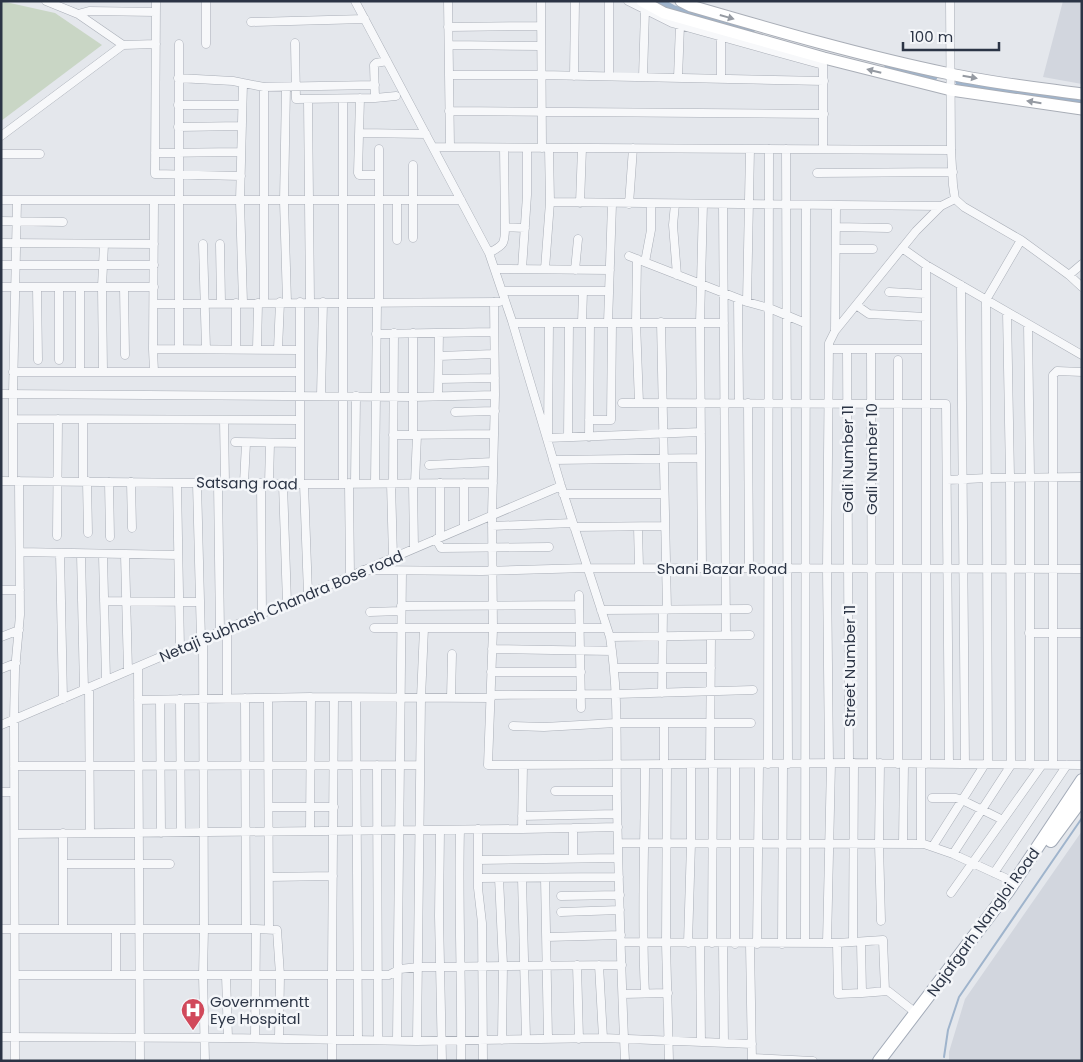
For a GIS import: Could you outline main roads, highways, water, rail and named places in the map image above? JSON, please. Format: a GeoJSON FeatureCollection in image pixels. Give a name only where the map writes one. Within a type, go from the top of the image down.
{"type":"FeatureCollection","features":[{"type":"Feature","properties":{"kind":"main road","name":"Najafgarh Nangloi Road"},"geometry":{"type":"LineString","coordinates":[[880,1061],[1014,882],[1082,780]]}},
{"type":"Feature","properties":{"kind":"main road"},"geometry":{"type":"LineString","coordinates":[[890,1061],[1016,894],[1082,799]]}},
{"type":"Feature","properties":{"kind":"waterway"},"geometry":{"type":"LineString","coordinates":[[660,1],[674,9],[752,29]]}},
{"type":"Feature","properties":{"kind":"waterway"},"geometry":{"type":"LineString","coordinates":[[888,66],[934,77]]}},
{"type":"Feature","properties":{"kind":"waterway"},"geometry":{"type":"LineString","coordinates":[[959,82],[994,90],[1082,102]]}},
{"type":"Feature","properties":{"kind":"waterway"},"geometry":{"type":"LineString","coordinates":[[944,1057],[948,1030],[959,997],[1082,818]]}},
{"type":"Feature","properties":{"kind":"place","name":"Governmentt Eye Hospital"},"geometry":{"type":"Point","coordinates":[193,1031]}}]}
